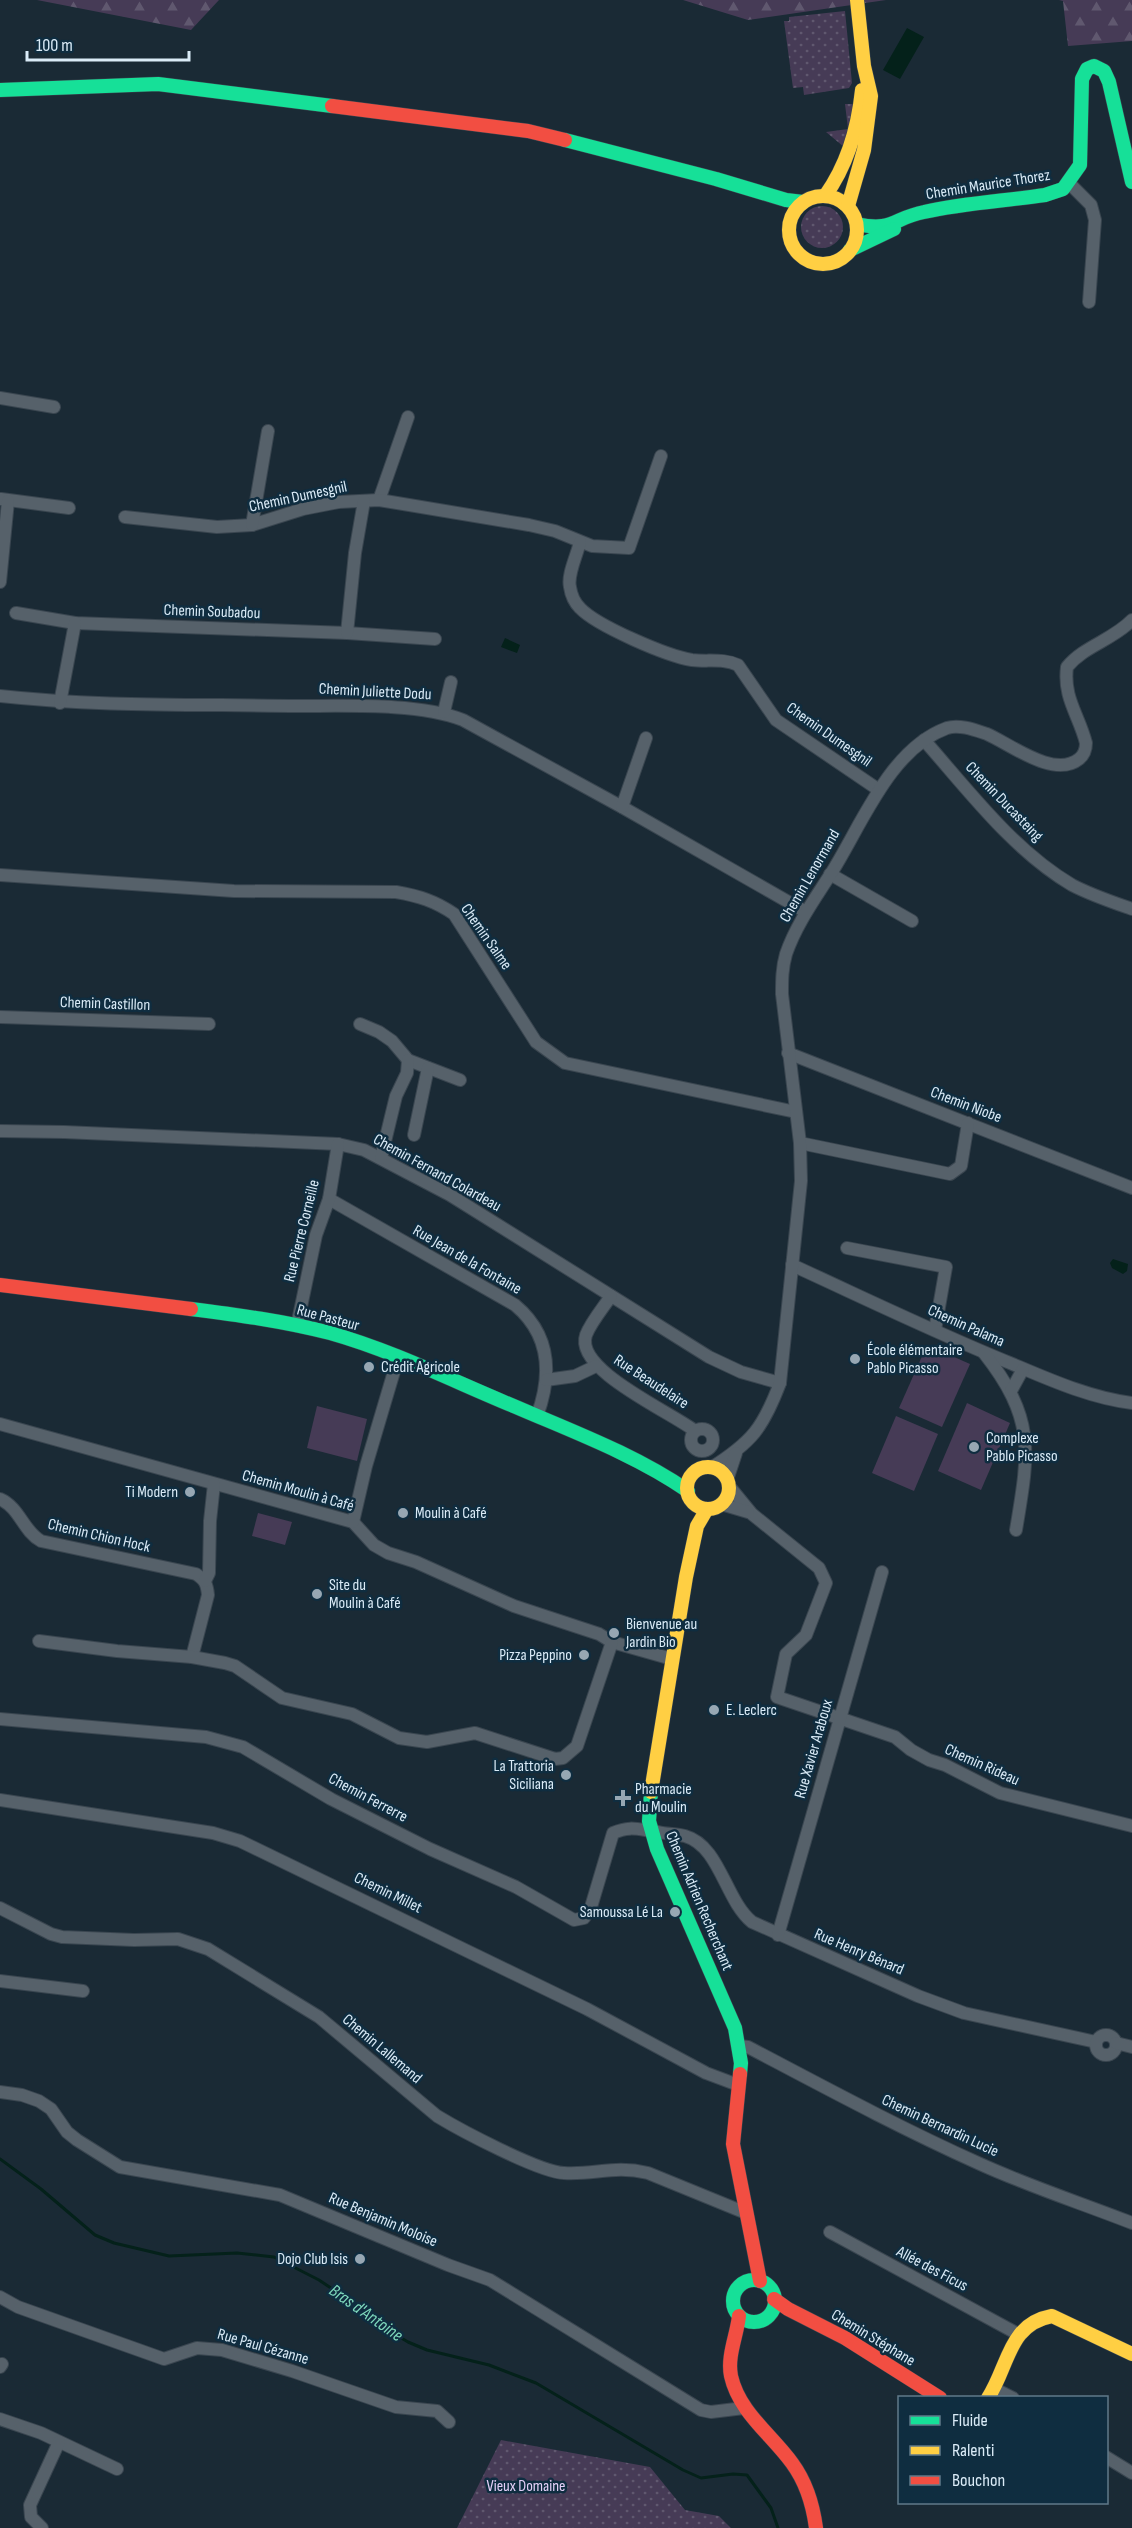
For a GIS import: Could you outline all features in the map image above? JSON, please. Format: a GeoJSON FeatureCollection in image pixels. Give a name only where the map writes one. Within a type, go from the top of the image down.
{"type":"FeatureCollection","features":[{"type":"Feature","properties":{"kind":"main road"},"geometry":{"type":"LineString","coordinates":[[848,206],[864,150],[871,96],[864,66],[857,0]]}},
{"type":"Feature","properties":{"kind":"main road"},"geometry":{"type":"LineString","coordinates":[[825,196],[838,177],[847,152],[862,96],[864,66]]}},
{"type":"Feature","properties":{"kind":"main road","name":"Chemin Maurice Thorez"},"geometry":{"type":"LineString","coordinates":[[857,224],[876,228],[891,225],[922,212],[1045,195],[1062,189],[1069,183],[1080,165],[1082,79],[1087,69],[1094,66],[1104,71],[1109,82],[1132,182]]}},
{"type":"Feature","properties":{"kind":"main road"},"geometry":{"type":"LineString","coordinates":[[0,90],[158,84],[528,131],[803,202]]}},
{"type":"Feature","properties":{"kind":"main road"},"geometry":{"type":"LineString","coordinates":[[862,96],[870,117]]}},
{"type":"Feature","properties":{"kind":"main road"},"geometry":{"type":"LineString","coordinates":[[761,193],[791,218]]}},
{"type":"Feature","properties":{"kind":"main road"},"geometry":{"type":"LineString","coordinates":[[825,196],[837,199],[848,206],[857,224],[857,233],[850,250],[833,262],[823,264],[803,257],[791,240],[791,218],[803,202],[810,198],[825,196]]}},
{"type":"Feature","properties":{"kind":"main road","name":"Chemin Maurice Thorez"},"geometry":{"type":"LineString","coordinates":[[850,250],[889,232],[911,216]]}},
{"type":"Feature","properties":{"kind":"main road","name":"Rue Pasteur"},"geometry":{"type":"LineString","coordinates":[[0,1285],[84,1298],[256,1317],[330,1333],[398,1358],[628,1456],[688,1491]]}},
{"type":"Feature","properties":{"kind":"main road","name":"Rue Pasteur"},"geometry":{"type":"LineString","coordinates":[[628,1456],[692,1475]]}},
{"type":"Feature","properties":{"kind":"main road"},"geometry":{"type":"LineString","coordinates":[[711,1468],[723,1474],[728,1483],[728,1493],[721,1504],[701,1507],[688,1491],[692,1475],[698,1470],[711,1468]]}},
{"type":"Feature","properties":{"kind":"main road","name":"Chemin Adrien Recherchant"},"geometry":{"type":"LineString","coordinates":[[701,1507],[672,1659],[648,1807],[651,1832],[723,1997],[739,2046],[741,2063],[733,2144],[753,2251],[753,2281],[736,2290],[733,2297],[735,2310],[744,2319],[730,2362],[730,2370],[736,2393],[744,2408],[793,2464],[811,2496],[816,2528]]}},
{"type":"Feature","properties":{"kind":"main road"},"geometry":{"type":"LineString","coordinates":[[744,2319],[764,2319],[773,2305],[770,2288],[753,2281]]}},
{"type":"Feature","properties":{"kind":"main road","name":"Chemin Stéphane"},"geometry":{"type":"LineString","coordinates":[[773,2305],[788,2309],[845,2338],[938,2396]]}},
{"type":"Feature","properties":{"kind":"main road"},"geometry":{"type":"LineString","coordinates":[[991,2393],[1018,2334],[1040,2316],[1052,2316],[1132,2354]]}},
{"type":"Feature","properties":{"kind":"street"},"geometry":{"type":"LineString","coordinates":[[1069,183],[1091,205],[1095,220],[1089,302]]}},
{"type":"Feature","properties":{"kind":"street"},"geometry":{"type":"LineString","coordinates":[[0,398],[54,407]]}},
{"type":"Feature","properties":{"kind":"street"},"geometry":{"type":"LineString","coordinates":[[379,500],[408,417]]}},
{"type":"Feature","properties":{"kind":"street"},"geometry":{"type":"LineString","coordinates":[[252,525],[268,431]]}},
{"type":"Feature","properties":{"kind":"street","name":"Chemin Dumesgnil"},"geometry":{"type":"LineString","coordinates":[[125,517],[217,527],[252,525],[303,509],[339,502],[379,500],[529,525],[555,531],[592,546],[629,548],[660,456]]}},
{"type":"Feature","properties":{"kind":"street"},"geometry":{"type":"LineString","coordinates":[[0,582],[4,500],[69,508]]}},
{"type":"Feature","properties":{"kind":"street"},"geometry":{"type":"LineString","coordinates":[[347,633],[355,553],[364,501]]}},
{"type":"Feature","properties":{"kind":"street","name":"Chemin Dumesgnil"},"geometry":{"type":"LineString","coordinates":[[580,542],[569,584],[573,598],[589,615],[654,649],[674,656],[694,660],[718,660],[738,665],[776,720],[879,790]]}},
{"type":"Feature","properties":{"kind":"street","name":"Chemin Soubadou"},"geometry":{"type":"LineString","coordinates":[[16,613],[75,623],[347,633],[435,639]]}},
{"type":"Feature","properties":{"kind":"street","name":"Chemin Lenormand"},"geometry":{"type":"LineString","coordinates":[[711,1468],[736,1453],[756,1434],[770,1411],[780,1383],[801,1181],[800,1143],[788,1053],[782,970],[787,952],[806,912],[879,790],[902,761],[924,741],[951,727],[963,727],[987,735],[1028,756],[1054,765],[1073,763],[1082,756],[1086,750],[1086,744],[1068,698],[1065,683],[1067,667],[1083,652],[1114,637],[1132,620]]}},
{"type":"Feature","properties":{"kind":"street"},"geometry":{"type":"LineString","coordinates":[[60,703],[75,623]]}},
{"type":"Feature","properties":{"kind":"street"},"geometry":{"type":"LineString","coordinates":[[444,712],[451,682]]}},
{"type":"Feature","properties":{"kind":"street","name":"Chemin Juliette Dodu"},"geometry":{"type":"LineString","coordinates":[[0,696],[60,703],[333,706],[444,712],[463,720],[622,807],[806,912]]}},
{"type":"Feature","properties":{"kind":"street"},"geometry":{"type":"LineString","coordinates":[[622,807],[646,738]]}},
{"type":"Feature","properties":{"kind":"street","name":"Chemin Ducasteing"},"geometry":{"type":"LineString","coordinates":[[924,741],[1005,831],[1037,860],[1072,885],[1132,909]]}},
{"type":"Feature","properties":{"kind":"street"},"geometry":{"type":"LineString","coordinates":[[830,874],[912,921]]}},
{"type":"Feature","properties":{"kind":"street","name":"Chemin Salme"},"geometry":{"type":"LineString","coordinates":[[0,875],[234,891],[396,892],[423,897],[438,903],[454,914],[536,1042],[565,1063],[796,1112]]}},
{"type":"Feature","properties":{"kind":"street","name":"Chemin Castillon"},"geometry":{"type":"LineString","coordinates":[[0,1017],[209,1024]]}},
{"type":"Feature","properties":{"kind":"street"},"geometry":{"type":"LineString","coordinates":[[360,1024],[379,1032],[392,1041],[408,1060],[460,1080]]}},
{"type":"Feature","properties":{"kind":"street","name":"Chemin Niobe"},"geometry":{"type":"LineString","coordinates":[[788,1053],[1132,1188]]}},
{"type":"Feature","properties":{"kind":"street"},"geometry":{"type":"LineString","coordinates":[[381,1158],[396,1096],[407,1073],[408,1060]]}},
{"type":"Feature","properties":{"kind":"street"},"geometry":{"type":"LineString","coordinates":[[414,1135],[428,1068]]}},
{"type":"Feature","properties":{"kind":"street"},"geometry":{"type":"LineString","coordinates":[[800,1143],[950,1174],[961,1166],[969,1123]]}},
{"type":"Feature","properties":{"kind":"street","name":"Chemin Fernand Colardeau"},"geometry":{"type":"LineString","coordinates":[[0,1131],[338,1144],[364,1150],[450,1196],[724,1365],[780,1383]]}},
{"type":"Feature","properties":{"kind":"street","name":"Rue Pierre Corneille"},"geometry":{"type":"LineString","coordinates":[[297,1326],[316,1235],[329,1198],[338,1144]]}},
{"type":"Feature","properties":{"kind":"street","name":"Rue Jean de la Fontaine"},"geometry":{"type":"LineString","coordinates":[[329,1198],[515,1305],[525,1314],[541,1339],[546,1380],[545,1394],[537,1416]]}},
{"type":"Feature","properties":{"kind":"street"},"geometry":{"type":"LineString","coordinates":[[847,1248],[946,1267],[935,1330]]}},
{"type":"Feature","properties":{"kind":"street","name":"Chemin Palama"},"geometry":{"type":"LineString","coordinates":[[792,1265],[1023,1369],[1116,1401],[1132,1403]]}},
{"type":"Feature","properties":{"kind":"street","name":"Rue Beaudelaire"},"geometry":{"type":"LineString","coordinates":[[611,1296],[586,1335],[585,1346],[596,1366],[694,1431]]}},
{"type":"Feature","properties":{"kind":"street"},"geometry":{"type":"LineString","coordinates":[[983,1352],[1011,1391],[1019,1408],[1024,1434],[1025,1473],[1016,1530]]}},
{"type":"Feature","properties":{"kind":"street"},"geometry":{"type":"LineString","coordinates":[[353,1521],[366,1466],[398,1358]]}},
{"type":"Feature","properties":{"kind":"street"},"geometry":{"type":"LineString","coordinates":[[546,1380],[575,1376],[596,1366]]}},
{"type":"Feature","properties":{"kind":"street"},"geometry":{"type":"LineString","coordinates":[[1011,1391],[1023,1369]]}},
{"type":"Feature","properties":{"kind":"street","name":"Chemin Moulin à Café"},"geometry":{"type":"LineString","coordinates":[[0,1424],[353,1521],[374,1545],[388,1553],[416,1562],[514,1606],[599,1634],[612,1642],[672,1659]]}},
{"type":"Feature","properties":{"kind":"street","name":"Chemin Lenormand"},"geometry":{"type":"LineString","coordinates":[[728,1483],[736,1453]]}},
{"type":"Feature","properties":{"kind":"street"},"geometry":{"type":"LineString","coordinates":[[728,1483],[752,1514]]}},
{"type":"Feature","properties":{"kind":"street"},"geometry":{"type":"LineString","coordinates":[[192,1657],[208,1595],[205,1581],[209,1573],[210,1521],[214,1484]]}},
{"type":"Feature","properties":{"kind":"street","name":"Chemin Chion Hock"},"geometry":{"type":"LineString","coordinates":[[0,1499],[14,1509],[30,1532],[41,1541],[196,1574],[205,1581]]}},
{"type":"Feature","properties":{"kind":"street"},"geometry":{"type":"LineString","coordinates":[[721,1504],[752,1514]]}},
{"type":"Feature","properties":{"kind":"street","name":"Chemin Rideau"},"geometry":{"type":"LineString","coordinates":[[752,1514],[814,1563],[823,1574],[826,1583],[806,1635],[786,1654],[777,1697],[895,1737],[920,1755],[1000,1793],[1132,1826]]}},
{"type":"Feature","properties":{"kind":"street","name":"Rue Xavier Araboux"},"geometry":{"type":"LineString","coordinates":[[778,1935],[882,1572]]}},
{"type":"Feature","properties":{"kind":"street"},"geometry":{"type":"LineString","coordinates":[[39,1641],[117,1651],[192,1657],[235,1666],[282,1698],[352,1714],[399,1738],[427,1742],[475,1733],[555,1759],[563,1758],[576,1746],[612,1642]]}},
{"type":"Feature","properties":{"kind":"street","name":"Chemin Ferrerre"},"geometry":{"type":"LineString","coordinates":[[0,1719],[206,1737],[243,1747],[331,1799],[516,1887],[574,1920],[584,1918],[591,1907],[613,1833],[625,1827],[651,1832]]}},
{"type":"Feature","properties":{"kind":"street","name":"Chemin Millet"},"geometry":{"type":"LineString","coordinates":[[0,1800],[213,1833],[240,1841],[587,2009],[706,2073],[738,2085]]}},
{"type":"Feature","properties":{"kind":"street","name":"Rue Henry Bénard"},"geometry":{"type":"LineString","coordinates":[[651,1832],[685,1836],[703,1846],[712,1857],[742,1913],[752,1923],[778,1935],[918,1996],[964,2013],[1096,2042],[1098,2051],[1107,2055],[1115,2050],[1116,2043],[1132,2047]]}},
{"type":"Feature","properties":{"kind":"street","name":"Chemin Lallemand"},"geometry":{"type":"LineString","coordinates":[[0,1908],[51,1934],[62,1937],[134,1940],[164,1938],[192,1942],[208,1949],[319,2017],[437,2116],[453,2126],[550,2171],[576,2174],[631,2169],[648,2173],[746,2213]]}},
{"type":"Feature","properties":{"kind":"street"},"geometry":{"type":"LineString","coordinates":[[0,1981],[83,1991]]}},
{"type":"Feature","properties":{"kind":"street","name":"Chemin Bernardin Lucie"},"geometry":{"type":"LineString","coordinates":[[739,2046],[748,2047],[858,2105],[976,2162],[1022,2182],[1132,2223]]}},
{"type":"Feature","properties":{"kind":"street","name":"Rue Benjamin Moloise"},"geometry":{"type":"LineString","coordinates":[[0,2092],[22,2095],[39,2101],[51,2109],[67,2132],[120,2167],[280,2195],[455,2268],[490,2280],[701,2410],[711,2412],[744,2408]]}},
{"type":"Feature","properties":{"kind":"street","name":"Allée des Ficus"},"geometry":{"type":"LineString","coordinates":[[830,2232],[1018,2334]]}},
{"type":"Feature","properties":{"kind":"street","name":"Rue Paul Cézanne"},"geometry":{"type":"LineString","coordinates":[[0,2297],[40,2315],[165,2359],[197,2348],[222,2350],[292,2371],[396,2407],[437,2411],[449,2422]]}},
{"type":"Feature","properties":{"kind":"street"},"geometry":{"type":"LineString","coordinates":[[991,2393],[1008,2396]]}},
{"type":"Feature","properties":{"kind":"street"},"geometry":{"type":"LineString","coordinates":[[0,2419],[59,2442],[117,2469]]}},
{"type":"Feature","properties":{"kind":"street"},"geometry":{"type":"LineString","coordinates":[[42,2528],[30,2517],[30,2505],[59,2442]]}},
{"type":"Feature","properties":{"kind":"street"},"geometry":{"type":"LineString","coordinates":[[1108,2458],[1132,2474]]}},
{"type":"Feature","properties":{"kind":"green space"},"geometry":{"type":"Polygon","coordinates":[[[37,0],[219,0],[191,30],[37,0]]]}},
{"type":"Feature","properties":{"kind":"green space"},"geometry":{"type":"Polygon","coordinates":[[[683,0],[886,0],[748,20],[683,0]]]}},
{"type":"Feature","properties":{"kind":"green space"},"geometry":{"type":"Polygon","coordinates":[[[1059,0],[1132,0],[1132,41],[1068,46],[1063,1],[1059,0]]]}},
{"type":"Feature","properties":{"kind":"green space"},"geometry":{"type":"Polygon","coordinates":[[[845,11],[852,83],[849,88],[804,95],[803,87],[793,88],[784,21],[789,21],[789,17],[845,11]]]}},
{"type":"Feature","properties":{"kind":"green space"},"geometry":{"type":"Polygon","coordinates":[[[845,104],[853,104],[855,107],[844,147],[826,132],[848,129],[845,104]]]}},
{"type":"Feature","properties":{"kind":"green space"},"geometry":{"type":"Polygon","coordinates":[[[822,206],[830,207],[837,212],[842,219],[842,235],[837,242],[830,247],[822,248],[814,247],[807,242],[802,235],[801,227],[802,219],[807,212],[814,207],[822,206]]]}},
{"type":"Feature","properties":{"kind":"green space"},"geometry":{"type":"Polygon","coordinates":[[[927,1345],[970,1364],[942,1427],[899,1408],[927,1345]]]}},
{"type":"Feature","properties":{"kind":"green space","name":"Complexe Pablo Picasso"},"geometry":{"type":"Polygon","coordinates":[[[967,1403],[1010,1423],[981,1490],[938,1471],[967,1403]]]}},
{"type":"Feature","properties":{"kind":"green space"},"geometry":{"type":"Polygon","coordinates":[[[317,1406],[367,1419],[357,1461],[307,1448],[317,1406]]]}},
{"type":"Feature","properties":{"kind":"green space"},"geometry":{"type":"Polygon","coordinates":[[[896,1416],[938,1434],[914,1491],[872,1473],[896,1416]]]}},
{"type":"Feature","properties":{"kind":"green space"},"geometry":{"type":"Polygon","coordinates":[[[258,1513],[292,1522],[285,1545],[252,1536],[258,1513]]]}},
{"type":"Feature","properties":{"kind":"green space","name":"Vieux Domaine"},"geometry":{"type":"Polygon","coordinates":[[[501,2440],[650,2467],[685,2510],[719,2516],[731,2528],[457,2528],[501,2440]]]}},
{"type":"Feature","properties":{"kind":"shaded area"},"geometry":{"type":"Polygon","coordinates":[[[907,28],[924,37],[900,79],[883,70],[907,28]]]}},
{"type":"Feature","properties":{"kind":"shaded area"},"geometry":{"type":"Polygon","coordinates":[[[505,638],[520,645],[517,653],[501,647],[505,638]]]}},
{"type":"Feature","properties":{"kind":"shaded area"},"geometry":{"type":"Polygon","coordinates":[[[1113,1259],[1128,1264],[1127,1271],[1123,1274],[1112,1268],[1110,1263],[1113,1259]]]}},
{"type":"Feature","properties":{"kind":"waterway","name":"Bras d'Antoine"},"geometry":{"type":"LineString","coordinates":[[0,2159],[41,2189],[95,2235],[114,2243],[169,2256],[237,2253],[274,2257],[319,2280],[365,2311],[383,2327],[408,2342],[427,2350],[489,2365],[536,2383],[683,2470],[701,2478],[733,2474],[747,2475],[771,2508],[778,2528]]}},
{"type":"Feature","properties":{"kind":"traffic: fast"},"geometry":{"type":"LineString","coordinates":[[857,224],[886,225],[924,212],[1045,195],[1063,189],[1080,165],[1082,79],[1087,69],[1094,66],[1104,71],[1109,82],[1132,182]]}},
{"type":"Feature","properties":{"kind":"traffic: fast"},"geometry":{"type":"LineString","coordinates":[[0,90],[158,84],[332,106]]}},
{"type":"Feature","properties":{"kind":"traffic: fast"},"geometry":{"type":"LineString","coordinates":[[565,140],[716,179],[786,200],[803,202]]}},
{"type":"Feature","properties":{"kind":"traffic: fast"},"geometry":{"type":"LineString","coordinates":[[850,250],[894,229]]}},
{"type":"Feature","properties":{"kind":"traffic: fast"},"geometry":{"type":"LineString","coordinates":[[191,1309],[295,1325],[354,1340],[424,1367],[604,1445],[647,1466],[688,1491]]}},
{"type":"Feature","properties":{"kind":"traffic: fast"},"geometry":{"type":"LineString","coordinates":[[651,1792],[649,1821],[657,1849],[735,2028],[741,2063],[740,2074]]}},
{"type":"Feature","properties":{"kind":"traffic: fast"},"geometry":{"type":"LineString","coordinates":[[754,2280],[769,2286],[775,2301],[769,2316],[754,2322],[739,2316],[733,2301],[739,2286],[754,2280]]}},
{"type":"Feature","properties":{"kind":"traffic: slow"},"geometry":{"type":"LineString","coordinates":[[848,206],[864,150],[871,96],[864,66],[857,0]]}},
{"type":"Feature","properties":{"kind":"traffic: slow"},"geometry":{"type":"LineString","coordinates":[[825,196],[840,171],[851,145],[862,90]]}},
{"type":"Feature","properties":{"kind":"traffic: slow"},"geometry":{"type":"LineString","coordinates":[[823,196],[836,199],[847,206],[854,217],[857,230],[854,243],[847,254],[836,261],[823,264],[810,261],[799,254],[792,243],[789,230],[792,217],[799,206],[810,199],[823,196]]}},
{"type":"Feature","properties":{"kind":"traffic: slow"},"geometry":{"type":"LineString","coordinates":[[708,1467],[723,1473],[729,1488],[723,1503],[708,1509],[693,1503],[687,1488],[693,1473],[708,1467]]}},
{"type":"Feature","properties":{"kind":"traffic: slow"},"geometry":{"type":"LineString","coordinates":[[651,1792],[686,1577],[697,1526],[707,1509]]}},
{"type":"Feature","properties":{"kind":"traffic: slow"},"geometry":{"type":"LineString","coordinates":[[989,2396],[1018,2337],[1037,2321],[1052,2316],[1132,2354]]}},
{"type":"Feature","properties":{"kind":"traffic: jam"},"geometry":{"type":"LineString","coordinates":[[332,106],[528,131],[565,140]]}},
{"type":"Feature","properties":{"kind":"traffic: jam"},"geometry":{"type":"LineString","coordinates":[[0,1285],[191,1309]]}},
{"type":"Feature","properties":{"kind":"traffic: jam"},"geometry":{"type":"LineString","coordinates":[[740,2074],[733,2144],[760,2281]]}},
{"type":"Feature","properties":{"kind":"traffic: jam"},"geometry":{"type":"LineString","coordinates":[[774,2299],[788,2309],[845,2338],[937,2396]]}},
{"type":"Feature","properties":{"kind":"traffic: jam"},"geometry":{"type":"LineString","coordinates":[[739,2316],[730,2361],[735,2389],[748,2412],[797,2470],[808,2494],[816,2528]]}},
{"type":"Feature","properties":{"kind":"place","name":"École élémentaire Pablo Picasso"},"geometry":{"type":"Point","coordinates":[855,1359]}},
{"type":"Feature","properties":{"kind":"place","name":"Crédit Agricole"},"geometry":{"type":"Point","coordinates":[369,1367]}},
{"type":"Feature","properties":{"kind":"place","name":"Complexe Pablo Picasso"},"geometry":{"type":"Point","coordinates":[974,1447]}},
{"type":"Feature","properties":{"kind":"place","name":"Ti Modern"},"geometry":{"type":"Point","coordinates":[190,1492]}},
{"type":"Feature","properties":{"kind":"place","name":"Moulin à Café"},"geometry":{"type":"Point","coordinates":[403,1513]}},
{"type":"Feature","properties":{"kind":"place","name":"Site du Moulin à Café"},"geometry":{"type":"Point","coordinates":[317,1594]}},
{"type":"Feature","properties":{"kind":"place","name":"Bienvenue au Jardin Bio"},"geometry":{"type":"Point","coordinates":[614,1633]}},
{"type":"Feature","properties":{"kind":"place","name":"Pizza Peppino"},"geometry":{"type":"Point","coordinates":[584,1655]}},
{"type":"Feature","properties":{"kind":"place","name":"E. Leclerc"},"geometry":{"type":"Point","coordinates":[714,1710]}},
{"type":"Feature","properties":{"kind":"place","name":"La Trattoria Siciliana"},"geometry":{"type":"Point","coordinates":[566,1775]}},
{"type":"Feature","properties":{"kind":"place","name":"Pharmacie du Moulin"},"geometry":{"type":"Point","coordinates":[623,1798]}},
{"type":"Feature","properties":{"kind":"place","name":"Samoussa Lé La"},"geometry":{"type":"Point","coordinates":[675,1912]}},
{"type":"Feature","properties":{"kind":"place","name":"Dojo Club Isis"},"geometry":{"type":"Point","coordinates":[360,2259]}}]}
